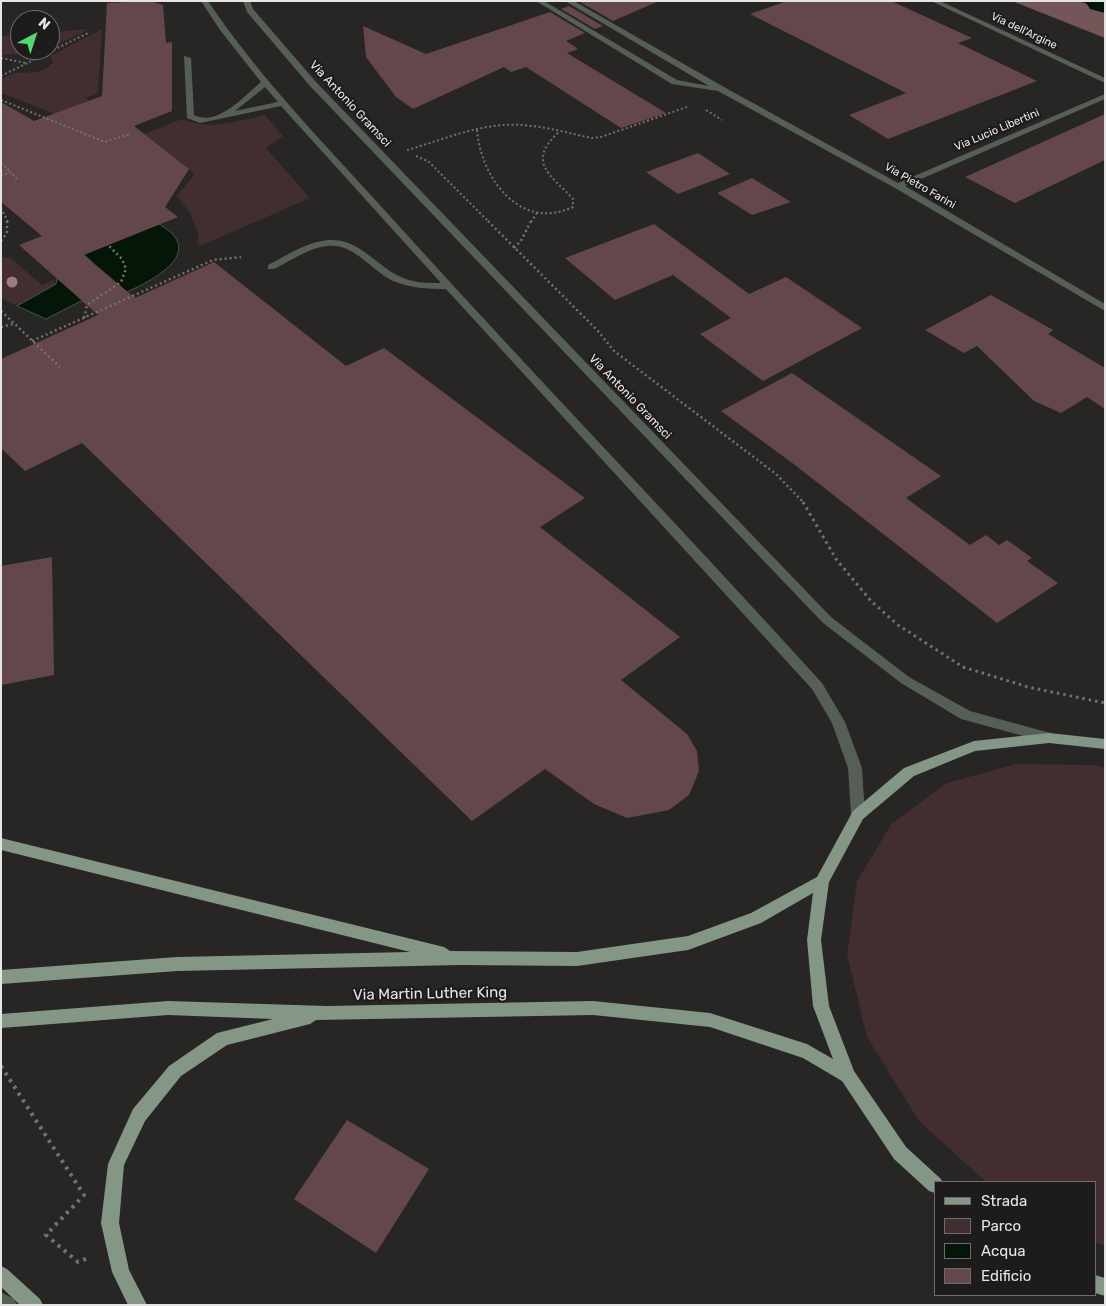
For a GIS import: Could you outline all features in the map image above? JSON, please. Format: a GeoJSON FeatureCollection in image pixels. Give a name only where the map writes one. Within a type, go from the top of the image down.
{"type":"FeatureCollection","features":[{"type":"Feature","properties":{"kind":"main road"},"geometry":{"type":"LineString","coordinates":[[934,1185],[900,1153],[848,1076],[821,1006],[814,940],[822,881],[858,815],[909,772],[974,746],[1049,738],[1105,744]]}},
{"type":"Feature","properties":{"kind":"main road"},"geometry":{"type":"LineString","coordinates":[[1,844],[460,958]]}},
{"type":"Feature","properties":{"kind":"main road"},"geometry":{"type":"LineString","coordinates":[[1,977],[177,964],[460,958],[577,959],[688,943],[756,918],[822,881]]}},
{"type":"Feature","properties":{"kind":"main road","name":"Via Martin Luther King"},"geometry":{"type":"LineString","coordinates":[[1,1021],[168,1008],[326,1013],[593,1008],[710,1020],[807,1052],[848,1076]]}},
{"type":"Feature","properties":{"kind":"main road"},"geometry":{"type":"LineString","coordinates":[[138,1305],[121,1272],[110,1223],[116,1164],[139,1114],[175,1071],[223,1038],[326,1013]]}},
{"type":"Feature","properties":{"kind":"main road"},"geometry":{"type":"LineString","coordinates":[[1,1275],[34,1305]]}},
{"type":"Feature","properties":{"kind":"street"},"geometry":{"type":"LineString","coordinates":[[204,1],[228,37],[284,103],[448,286],[817,686],[838,722],[855,768],[858,815]]}},
{"type":"Feature","properties":{"kind":"street","name":"Via Antonio Gramsci"},"geometry":{"type":"LineString","coordinates":[[246,1],[250,10],[313,84],[826,620],[905,680],[966,715],[1049,738]]}},
{"type":"Feature","properties":{"kind":"street","name":"Via Pietro Farini"},"geometry":{"type":"LineString","coordinates":[[540,1],[675,82],[721,89]]}},
{"type":"Feature","properties":{"kind":"street","name":"Via Pietro Farini"},"geometry":{"type":"LineString","coordinates":[[568,1],[721,89],[898,186],[1105,308]]}},
{"type":"Feature","properties":{"kind":"street","name":"Via dell'Argine"},"geometry":{"type":"LineString","coordinates":[[934,1],[1105,81]]}},
{"type":"Feature","properties":{"kind":"street"},"geometry":{"type":"LineString","coordinates":[[186,58],[190,116],[200,121],[284,103]]}},
{"type":"Feature","properties":{"kind":"street"},"geometry":{"type":"LineString","coordinates":[[224,116],[266,82]]}},
{"type":"Feature","properties":{"kind":"street","name":"Via Lucio Libertini"},"geometry":{"type":"LineString","coordinates":[[898,186],[1105,96]]}},
{"type":"Feature","properties":{"kind":"street"},"geometry":{"type":"LineString","coordinates":[[271,266],[312,248],[328,243],[343,243],[358,249],[393,278],[414,285],[448,286]]}},
{"type":"Feature","properties":{"kind":"street"},"geometry":{"type":"LineString","coordinates":[[1,1301],[8,1305]]}},
{"type":"Feature","properties":{"kind":"path"},"geometry":{"type":"LineString","coordinates":[[1,76],[90,32]]}},
{"type":"Feature","properties":{"kind":"path"},"geometry":{"type":"LineString","coordinates":[[1,58],[27,63]]}},
{"type":"Feature","properties":{"kind":"path"},"geometry":{"type":"LineString","coordinates":[[1,100],[32,110],[105,142],[130,134]]}},
{"type":"Feature","properties":{"kind":"path"},"geometry":{"type":"LineString","coordinates":[[695,103],[656,119],[601,137],[592,138],[526,126],[504,125],[477,130],[404,151],[428,161],[598,331],[614,351],[776,474],[806,504],[836,559],[871,601],[898,626],[962,667],[1028,687],[1105,703]]}},
{"type":"Feature","properties":{"kind":"path"},"geometry":{"type":"LineString","coordinates":[[477,130],[479,146],[486,169],[500,189],[522,206],[537,213],[552,216],[564,213],[573,207],[573,199],[548,174],[540,160],[542,149],[560,132]]}},
{"type":"Feature","properties":{"kind":"path"},"geometry":{"type":"LineString","coordinates":[[1,163],[17,179]]}},
{"type":"Feature","properties":{"kind":"path"},"geometry":{"type":"LineString","coordinates":[[1,176],[11,172]]}},
{"type":"Feature","properties":{"kind":"path"},"geometry":{"type":"LineString","coordinates":[[1,208],[9,226],[6,236],[1,241]]}},
{"type":"Feature","properties":{"kind":"path"},"geometry":{"type":"LineString","coordinates":[[514,248],[522,242],[527,226],[537,213]]}},
{"type":"Feature","properties":{"kind":"path"},"geometry":{"type":"LineString","coordinates":[[84,318],[87,305],[121,282],[126,269],[122,259],[108,245]]}},
{"type":"Feature","properties":{"kind":"path"},"geometry":{"type":"LineString","coordinates":[[32,341],[213,260],[241,257]]}},
{"type":"Feature","properties":{"kind":"path"},"geometry":{"type":"LineString","coordinates":[[1,311],[60,367]]}},
{"type":"Feature","properties":{"kind":"path"},"geometry":{"type":"LineString","coordinates":[[1,327],[14,323]]}},
{"type":"Feature","properties":{"kind":"path"},"geometry":{"type":"LineString","coordinates":[[1,1066],[84,1195],[46,1235],[78,1262],[116,1248]]}},
{"type":"Feature","properties":{"kind":"green space"},"geometry":{"type":"Polygon","coordinates":[[[90,29],[60,43],[60,31],[90,29]]]}},
{"type":"Feature","properties":{"kind":"green space"},"geometry":{"type":"Polygon","coordinates":[[[102,29],[98,93],[86,98],[129,133],[81,124],[1,93],[1,79],[12,74],[44,70],[53,62],[52,60],[60,60],[60,51],[102,29]]]}},
{"type":"Feature","properties":{"kind":"green space"},"geometry":{"type":"Polygon","coordinates":[[[1,36],[10,36],[10,54],[1,55],[1,36]]]}},
{"type":"Feature","properties":{"kind":"green space"},"geometry":{"type":"Polygon","coordinates":[[[265,115],[283,136],[266,148],[310,198],[200,246],[196,243],[199,236],[190,213],[177,196],[194,175],[144,134],[182,119],[192,123],[213,125],[265,115]]]}},
{"type":"Feature","properties":{"kind":"green space"},"geometry":{"type":"Polygon","coordinates":[[[1,257],[11,258],[42,285],[52,280],[56,284],[17,306],[1,298],[1,257]]]}},
{"type":"Feature","properties":{"kind":"green space"},"geometry":{"type":"Polygon","coordinates":[[[1016,764],[1094,765],[1105,768],[1105,1246],[1096,1243],[1096,1181],[985,1181],[919,1121],[867,1037],[847,955],[857,881],[892,823],[947,783],[1016,764]]]}},
{"type":"Feature","properties":{"kind":"shaded area"},"geometry":{"type":"Polygon","coordinates":[[[1012,1],[1079,1],[1105,12],[1105,38],[1012,1]]]}},
{"type":"Feature","properties":{"kind":"water"},"geometry":{"type":"Polygon","coordinates":[[[159,224],[175,237],[179,248],[175,259],[155,277],[105,302],[93,295],[46,319],[17,306],[56,284],[57,279],[94,264],[78,249],[159,224]]]}},
{"type":"Feature","properties":{"kind":"building"},"geometry":{"type":"Polygon","coordinates":[[[151,1],[163,5],[166,43],[172,42],[172,111],[134,126],[189,169],[165,207],[178,217],[84,255],[135,298],[214,262],[346,366],[384,348],[585,498],[540,527],[680,637],[621,680],[687,734],[697,751],[699,771],[689,795],[669,810],[627,818],[594,804],[545,769],[472,821],[82,443],[25,471],[1,448],[1,359],[98,315],[19,245],[42,236],[1,202],[1,102],[34,121],[102,96],[107,3],[151,1]]]}},
{"type":"Feature","properties":{"kind":"building"},"geometry":{"type":"Polygon","coordinates":[[[659,1],[613,21],[580,2],[659,1]]]}},
{"type":"Feature","properties":{"kind":"building"},"geometry":{"type":"Polygon","coordinates":[[[787,1],[891,1],[972,38],[958,43],[1037,81],[888,139],[849,115],[906,93],[750,14],[787,1]]]}},
{"type":"Feature","properties":{"kind":"building"},"geometry":{"type":"Polygon","coordinates":[[[569,6],[603,26],[595,29],[561,9],[569,6]]]}},
{"type":"Feature","properties":{"kind":"building"},"geometry":{"type":"Polygon","coordinates":[[[550,12],[585,33],[566,41],[578,49],[567,53],[666,113],[621,128],[526,67],[511,72],[504,67],[413,109],[396,97],[366,57],[363,26],[426,54],[550,12]]]}},
{"type":"Feature","properties":{"kind":"building"},"geometry":{"type":"Polygon","coordinates":[[[1105,114],[1105,160],[1015,203],[965,177],[1105,114]]]}},
{"type":"Feature","properties":{"kind":"building"},"geometry":{"type":"Polygon","coordinates":[[[698,153],[730,174],[678,194],[646,172],[698,153]]]}},
{"type":"Feature","properties":{"kind":"building"},"geometry":{"type":"Polygon","coordinates":[[[752,178],[791,202],[752,215],[717,193],[752,178]]]}},
{"type":"Feature","properties":{"kind":"building"},"geometry":{"type":"Polygon","coordinates":[[[654,224],[749,294],[786,277],[862,328],[763,381],[700,334],[731,318],[673,275],[615,300],[565,258],[654,224]]]}},
{"type":"Feature","properties":{"kind":"building"},"geometry":{"type":"Polygon","coordinates":[[[991,295],[1053,330],[1048,334],[1105,368],[1105,409],[1087,397],[1061,413],[1034,401],[977,346],[964,353],[925,330],[991,295]]]}},
{"type":"Feature","properties":{"kind":"building"},"geometry":{"type":"Polygon","coordinates":[[[792,373],[941,476],[906,498],[970,545],[986,535],[999,545],[1007,540],[1032,558],[1027,561],[1058,583],[997,623],[795,465],[721,411],[792,373]]]}},
{"type":"Feature","properties":{"kind":"building"},"geometry":{"type":"Polygon","coordinates":[[[52,557],[54,675],[1,685],[1,566],[52,557]]]}},
{"type":"Feature","properties":{"kind":"building"},"geometry":{"type":"Polygon","coordinates":[[[347,1120],[429,1169],[376,1253],[294,1199],[347,1120]]]}}]}
